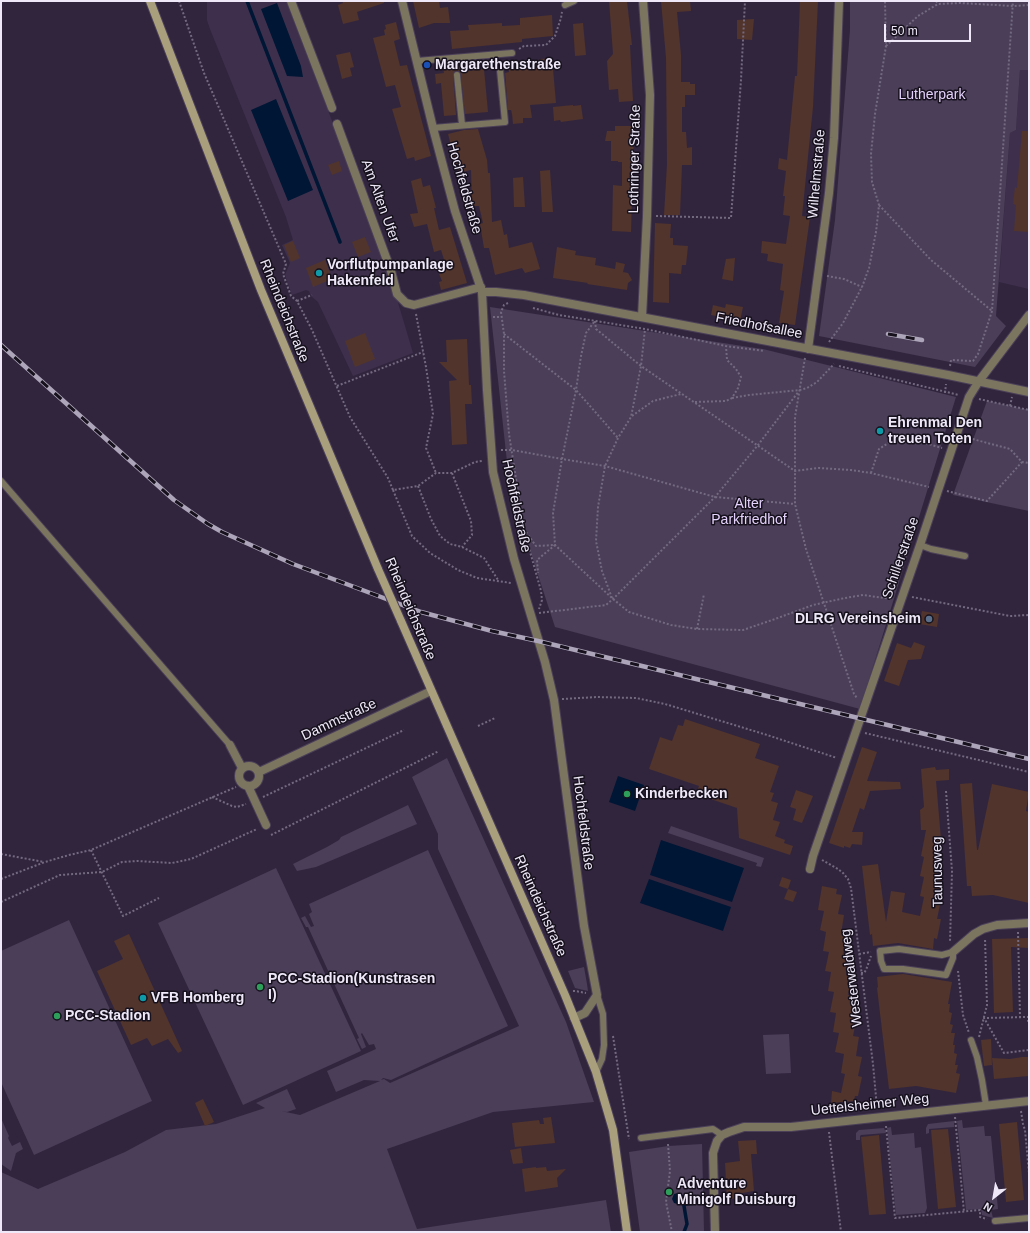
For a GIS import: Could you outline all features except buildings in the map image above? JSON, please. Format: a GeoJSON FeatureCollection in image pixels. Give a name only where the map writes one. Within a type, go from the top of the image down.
{"type":"FeatureCollection","features":[{"type":"Feature","properties":{"kind":"main road","name":"Rheindeichstraße"},"geometry":{"type":"LineString","coordinates":[[150,1],[260,290],[378,569],[574,1018],[596,1072],[613,1130],[628,1232]]}},
{"type":"Feature","properties":{"kind":"street"},"geometry":{"type":"LineString","coordinates":[[291,1],[332,108]]}},
{"type":"Feature","properties":{"kind":"street","name":"Hochfeldstraße"},"geometry":{"type":"LineString","coordinates":[[402,1],[455,211],[482,290],[493,472],[514,559],[546,662],[554,700],[584,926],[597,995]]}},
{"type":"Feature","properties":{"kind":"street","name":"Lothringer Straße"},"geometry":{"type":"LineString","coordinates":[[642,317],[647,216],[650,95],[643,1]]}},
{"type":"Feature","properties":{"kind":"street","name":"Wilhelmstraße"},"geometry":{"type":"LineString","coordinates":[[807,353],[819,275],[834,138],[839,1]]}},
{"type":"Feature","properties":{"kind":"street","name":"Am Alten Ufer"},"geometry":{"type":"LineString","coordinates":[[337,124],[398,294],[406,303],[414,305]]}},
{"type":"Feature","properties":{"kind":"street"},"geometry":{"type":"LineString","coordinates":[[414,305],[482,290]]}},
{"type":"Feature","properties":{"kind":"street","name":"Friedhofsallee"},"geometry":{"type":"LineString","coordinates":[[482,290],[524,295],[642,317],[807,353],[822,351],[1029,392]]}},
{"type":"Feature","properties":{"kind":"street","name":"Schillerstraße"},"geometry":{"type":"LineString","coordinates":[[810,869],[813,856],[866,706],[969,397],[979,381],[1029,315]]}},
{"type":"Feature","properties":{"kind":"street","name":"Dammstraße"},"geometry":{"type":"LineString","coordinates":[[241,785],[251,786],[258,781],[259,772],[431,691]]}},
{"type":"Feature","properties":{"kind":"street"},"geometry":{"type":"LineString","coordinates":[[230,745],[242,768]]}},
{"type":"Feature","properties":{"kind":"street"},"geometry":{"type":"LineString","coordinates":[[259,772],[254,766],[250,765],[242,768],[238,774],[241,785],[254,801],[266,825]]}},
{"type":"Feature","properties":{"kind":"street"},"geometry":{"type":"LineString","coordinates":[[953,955],[974,934],[985,928],[997,925],[1029,923]]}},
{"type":"Feature","properties":{"kind":"street"},"geometry":{"type":"LineString","coordinates":[[574,1018],[585,1013],[597,995]]}},
{"type":"Feature","properties":{"kind":"street","name":"Uettelsheimer Weg"},"geometry":{"type":"LineString","coordinates":[[719,1138],[744,1127],[791,1127],[1029,1101]]}},
{"type":"Feature","properties":{"kind":"street"},"geometry":{"type":"LineString","coordinates":[[715,1232],[713,1153],[719,1138]]}},
{"type":"Feature","properties":{"kind":"lane"},"geometry":{"type":"LineString","coordinates":[[565,5],[574,1]]}},
{"type":"Feature","properties":{"kind":"lane"},"geometry":{"type":"LineString","coordinates":[[417,61],[512,53]]}},
{"type":"Feature","properties":{"kind":"lane"},"geometry":{"type":"LineString","coordinates":[[433,128],[505,122],[500,70]]}},
{"type":"Feature","properties":{"kind":"lane"},"geometry":{"type":"LineString","coordinates":[[457,75],[462,125]]}},
{"type":"Feature","properties":{"kind":"lane"},"geometry":{"type":"LineString","coordinates":[[1,481],[230,745]]}},
{"type":"Feature","properties":{"kind":"lane"},"geometry":{"type":"LineString","coordinates":[[920,545],[965,556]]}},
{"type":"Feature","properties":{"kind":"lane"},"geometry":{"type":"LineString","coordinates":[[899,949],[942,955],[953,955],[946,975],[903,969],[884,970],[880,951],[899,949]]}},
{"type":"Feature","properties":{"kind":"lane","name":"Hochfeldstraße"},"geometry":{"type":"LineString","coordinates":[[596,1072],[602,1059],[604,1045],[603,1014],[597,995]]}},
{"type":"Feature","properties":{"kind":"lane"},"geometry":{"type":"LineString","coordinates":[[972,1043],[982,1080],[986,1105]]}},
{"type":"Feature","properties":{"kind":"lane"},"geometry":{"type":"LineString","coordinates":[[641,1138],[713,1129],[719,1138]]}},
{"type":"Feature","properties":{"kind":"lane"},"geometry":{"type":"LineString","coordinates":[[995,1221],[1029,1218]]}},
{"type":"Feature","properties":{"kind":"path"},"geometry":{"type":"LineString","coordinates":[[178,1],[204,73],[286,264],[283,274],[291,296],[297,301],[350,417],[388,478],[412,536],[430,553],[458,570],[477,578],[498,581],[484,558],[462,547],[450,544],[440,536],[431,519],[418,486]]}},
{"type":"Feature","properties":{"kind":"path"},"geometry":{"type":"LineString","coordinates":[[647,216],[731,218],[741,80],[744,1]]}},
{"type":"Feature","properties":{"kind":"path"},"geometry":{"type":"LineString","coordinates":[[822,351],[843,323],[862,287],[869,268],[876,232],[879,205],[872,182],[871,154],[875,114],[886,46],[885,1]]}},
{"type":"Feature","properties":{"kind":"path"},"geometry":{"type":"LineString","coordinates":[[948,375],[952,360],[973,361],[976,358],[992,311],[1013,1]]}},
{"type":"Feature","properties":{"kind":"path"},"geometry":{"type":"LineString","coordinates":[[886,46],[918,16],[938,4],[960,3],[1013,6],[1029,5]]}},
{"type":"Feature","properties":{"kind":"path"},"geometry":{"type":"LineString","coordinates":[[512,53],[524,46],[546,45],[555,36],[565,5]]}},
{"type":"Feature","properties":{"kind":"path"},"geometry":{"type":"LineString","coordinates":[[879,205],[931,260],[992,311]]}},
{"type":"Feature","properties":{"kind":"path"},"geometry":{"type":"LineString","coordinates":[[819,275],[844,279],[862,287]]}},
{"type":"Feature","properties":{"kind":"path"},"geometry":{"type":"LineString","coordinates":[[297,301],[312,295]]}},
{"type":"Feature","properties":{"kind":"path"},"geometry":{"type":"LineString","coordinates":[[511,302],[506,303],[501,312],[504,334],[504,371],[512,450],[524,530],[538,578],[542,600],[538,613],[606,605],[715,497],[758,445],[800,390]]}},
{"type":"Feature","properties":{"kind":"path"},"geometry":{"type":"LineString","coordinates":[[414,305],[424,352],[433,414],[426,448],[436,473]]}},
{"type":"Feature","properties":{"kind":"path"},"geometry":{"type":"LineString","coordinates":[[531,307],[559,315],[645,329],[726,346],[769,352]]}},
{"type":"Feature","properties":{"kind":"path"},"geometry":{"type":"LineString","coordinates":[[613,599],[602,571],[596,541],[598,507],[605,466],[630,417],[641,366],[645,329],[642,317]]}},
{"type":"Feature","properties":{"kind":"path"},"geometry":{"type":"LineString","coordinates":[[595,321],[596,329],[641,366],[758,445],[778,461],[795,471],[819,468],[871,473],[986,501],[1022,462]]}},
{"type":"Feature","properties":{"kind":"path"},"geometry":{"type":"LineString","coordinates":[[595,321],[586,333],[562,459],[554,513],[556,545],[613,599],[629,612],[671,624],[697,629],[743,630],[813,605],[863,595],[913,598],[1010,616],[1029,616]]}},
{"type":"Feature","properties":{"kind":"path"},"geometry":{"type":"LineString","coordinates":[[504,334],[576,390],[618,438]]}},
{"type":"Feature","properties":{"kind":"path"},"geometry":{"type":"LineString","coordinates":[[726,346],[727,360],[736,369],[741,377],[738,388],[732,398]]}},
{"type":"Feature","properties":{"kind":"path"},"geometry":{"type":"LineString","coordinates":[[337,386],[424,352]]}},
{"type":"Feature","properties":{"kind":"path"},"geometry":{"type":"LineString","coordinates":[[798,356],[807,353],[795,417],[795,504],[806,549],[854,694],[866,706]]}},
{"type":"Feature","properties":{"kind":"path"},"geometry":{"type":"LineString","coordinates":[[827,362],[945,393],[1029,410]]}},
{"type":"Feature","properties":{"kind":"path"},"geometry":{"type":"LineString","coordinates":[[694,402],[726,401],[732,398],[776,391],[800,390],[817,382],[834,364]]}},
{"type":"Feature","properties":{"kind":"path"},"geometry":{"type":"LineString","coordinates":[[630,417],[653,401],[682,394]]}},
{"type":"Feature","properties":{"kind":"path"},"geometry":{"type":"LineString","coordinates":[[956,434],[1010,449],[1022,462],[1029,463]]}},
{"type":"Feature","properties":{"kind":"path"},"geometry":{"type":"LineString","coordinates":[[871,473],[879,449],[893,440],[905,437],[951,450]]}},
{"type":"Feature","properties":{"kind":"path"},"geometry":{"type":"LineString","coordinates":[[491,450],[512,450],[605,466],[715,497],[795,504]]}},
{"type":"Feature","properties":{"kind":"path"},"geometry":{"type":"LineString","coordinates":[[393,490],[418,486],[436,473],[452,474],[475,462],[492,459]]}},
{"type":"Feature","properties":{"kind":"path"},"geometry":{"type":"LineString","coordinates":[[452,474],[471,521],[472,535],[462,547]]}},
{"type":"Feature","properties":{"kind":"path"},"geometry":{"type":"LineString","coordinates":[[524,530],[536,546],[556,545]]}},
{"type":"Feature","properties":{"kind":"path"},"geometry":{"type":"LineString","coordinates":[[538,578],[537,560],[556,545]]}},
{"type":"Feature","properties":{"kind":"path"},"geometry":{"type":"LineString","coordinates":[[697,629],[704,594]]}},
{"type":"Feature","properties":{"kind":"path"},"geometry":{"type":"LineString","coordinates":[[554,700],[597,697],[636,698],[665,704],[846,761]]}},
{"type":"Feature","properties":{"kind":"path"},"geometry":{"type":"LineString","coordinates":[[478,726],[495,718]]}},
{"type":"Feature","properties":{"kind":"path"},"geometry":{"type":"LineString","coordinates":[[212,797],[237,807],[254,801],[404,730]]}},
{"type":"Feature","properties":{"kind":"path"},"geometry":{"type":"LineString","coordinates":[[856,731],[1029,772]]}},
{"type":"Feature","properties":{"kind":"path"},"geometry":{"type":"LineString","coordinates":[[271,836],[439,751]]}},
{"type":"Feature","properties":{"kind":"path"},"geometry":{"type":"LineString","coordinates":[[1,879],[45,862],[91,850],[241,785]]}},
{"type":"Feature","properties":{"kind":"path","name":"Taunusweg"},"geometry":{"type":"LineString","coordinates":[[946,791],[952,871],[950,943],[957,966],[963,1015],[972,1043]]}},
{"type":"Feature","properties":{"kind":"path"},"geometry":{"type":"LineString","coordinates":[[1,902],[60,876],[102,872],[122,862],[137,861],[172,863],[191,859],[266,825]]}},
{"type":"Feature","properties":{"kind":"path"},"geometry":{"type":"LineString","coordinates":[[91,850],[123,916],[159,898]]}},
{"type":"Feature","properties":{"kind":"path"},"geometry":{"type":"LineString","coordinates":[[1,854],[45,862]]}},
{"type":"Feature","properties":{"kind":"path","name":"Westerwaldweg"},"geometry":{"type":"LineString","coordinates":[[813,856],[838,869],[848,879],[851,888],[861,973],[895,1218],[964,1212]]}},
{"type":"Feature","properties":{"kind":"path"},"geometry":{"type":"LineString","coordinates":[[1017,923],[1020,1017]]}},
{"type":"Feature","properties":{"kind":"path"},"geometry":{"type":"LineString","coordinates":[[972,1043],[978,1041],[987,1005],[985,928]]}},
{"type":"Feature","properties":{"kind":"path"},"geometry":{"type":"LineString","coordinates":[[859,954],[873,952],[866,970],[864,973],[861,973]]}},
{"type":"Feature","properties":{"kind":"path"},"geometry":{"type":"LineString","coordinates":[[575,990],[597,995]]}},
{"type":"Feature","properties":{"kind":"path"},"geometry":{"type":"LineString","coordinates":[[984,1018],[1028,1017],[1029,1021]]}},
{"type":"Feature","properties":{"kind":"path"},"geometry":{"type":"LineString","coordinates":[[984,1018],[1004,1053],[1029,1050]]}},
{"type":"Feature","properties":{"kind":"path"},"geometry":{"type":"LineString","coordinates":[[613,1034],[629,1139],[641,1138]]}},
{"type":"Feature","properties":{"kind":"path"},"geometry":{"type":"LineString","coordinates":[[954,1109],[964,1212],[980,1210],[980,1217],[995,1221]]}},
{"type":"Feature","properties":{"kind":"path"},"geometry":{"type":"LineString","coordinates":[[828,1123],[841,1232]]}},
{"type":"Feature","properties":{"kind":"path"},"geometry":{"type":"LineString","coordinates":[[1023,1123],[1029,1173]]}},
{"type":"Feature","properties":{"kind":"path"},"geometry":{"type":"LineString","coordinates":[[667,1135],[670,1162],[666,1202],[672,1232]]}},
{"type":"Feature","properties":{"kind":"shaded area"},"geometry":{"type":"Polygon","coordinates":[[[207,1],[286,1],[385,259],[413,353],[353,376],[318,302],[311,296],[309,291],[306,290],[292,295],[285,275],[290,263],[282,245],[293,240],[286,217],[210,29],[207,20],[207,1]]]}},
{"type":"Feature","properties":{"kind":"shaded area"},"geometry":{"type":"Polygon","coordinates":[[[1020,70],[1029,70],[1029,289],[999,282],[1010,133],[1016,130],[1020,70]]]}},
{"type":"Feature","properties":{"kind":"green space","name":"Lutherpark"},"geometry":{"type":"Polygon","coordinates":[[[850,1],[1029,1],[1029,70],[1020,70],[1016,130],[1010,133],[996,316],[1006,326],[975,367],[819,336],[835,220],[850,30],[850,1]]]}},
{"type":"Feature","properties":{"kind":"green space","name":"Alter Parkfriedhof"},"geometry":{"type":"Polygon","coordinates":[[[490,307],[763,349],[956,397],[860,709],[555,627],[510,489],[490,307]]]}},
{"type":"Feature","properties":{"kind":"green space"},"geometry":{"type":"Polygon","coordinates":[[[987,401],[1029,410],[1029,511],[953,495],[987,401]]]}},
{"type":"Feature","properties":{"kind":"green space"},"geometry":{"type":"Polygon","coordinates":[[[447,758],[566,1022],[594,1102],[493,1112],[387,1149],[417,1229],[606,1200],[611,1232],[1,1232],[1,1172],[38,1189],[125,1152],[166,1130],[216,1124],[265,1108],[256,1103],[287,1089],[296,1109],[287,1112],[281,1111],[300,1115],[380,1081],[364,1080],[336,1092],[327,1071],[376,1049],[374,1044],[369,1045],[362,1033],[361,1034],[366,1047],[362,1049],[357,1039],[359,1038],[308,927],[306,927],[301,918],[305,916],[311,927],[314,926],[309,914],[312,912],[309,904],[428,850],[508,1026],[391,1080],[383,1078],[381,1080],[384,1079],[390,1083],[519,1026],[438,849],[438,834],[412,777],[447,758]]]}},
{"type":"Feature","properties":{"kind":"green space"},"geometry":{"type":"Polygon","coordinates":[[[408,805],[417,824],[316,867],[297,871],[293,864],[327,847],[339,840],[341,837],[408,805]]]}},
{"type":"Feature","properties":{"kind":"green space"},"geometry":{"type":"Polygon","coordinates":[[[671,826],[764,858],[761,867],[756,866],[757,863],[668,833],[671,826]]]}},
{"type":"Feature","properties":{"kind":"green space","name":"PCC-Stadion(Kunstrasen I)"},"geometry":{"type":"Polygon","coordinates":[[[276,868],[361,1051],[243,1105],[158,923],[276,868]]]}},
{"type":"Feature","properties":{"kind":"green space","name":"PCC-Stadion"},"geometry":{"type":"Polygon","coordinates":[[[69,920],[152,1101],[34,1155],[1,1082],[1,951],[69,920]]]}},
{"type":"Feature","properties":{"kind":"green space"},"geometry":{"type":"Polygon","coordinates":[[[584,967],[588,991],[575,988],[568,971],[584,967]]]}},
{"type":"Feature","properties":{"kind":"green space"},"geometry":{"type":"Polygon","coordinates":[[[789,1034],[791,1073],[766,1074],[763,1035],[789,1034]]]}},
{"type":"Feature","properties":{"kind":"green space"},"geometry":{"type":"Polygon","coordinates":[[[1,1118],[12,1146],[20,1142],[23,1149],[16,1153],[11,1171],[1,1164],[1,1118]]]}},
{"type":"Feature","properties":{"kind":"green space"},"geometry":{"type":"Polygon","coordinates":[[[962,1120],[963,1128],[984,1126],[985,1136],[991,1136],[998,1209],[991,1210],[993,1218],[982,1215],[981,1209],[966,1210],[957,1121],[962,1120]]]}},
{"type":"Feature","properties":{"kind":"green space"},"geometry":{"type":"Polygon","coordinates":[[[954,1121],[954,1127],[929,1129],[929,1133],[926,1134],[928,1124],[954,1121]]]}},
{"type":"Feature","properties":{"kind":"green space"},"geometry":{"type":"Polygon","coordinates":[[[891,1127],[892,1135],[914,1133],[915,1148],[921,1147],[927,1208],[925,1213],[896,1215],[887,1128],[891,1127]]]}},
{"type":"Feature","properties":{"kind":"green space"},"geometry":{"type":"Polygon","coordinates":[[[884,1128],[886,1133],[861,1135],[860,1140],[856,1140],[856,1133],[859,1130],[884,1128]]]}},
{"type":"Feature","properties":{"kind":"green space","name":"Adventure Minigolf Duisburg"},"geometry":{"type":"Polygon","coordinates":[[[702,1144],[704,1232],[640,1232],[629,1152],[668,1146],[702,1144]]]}},
{"type":"Feature","properties":{"kind":"water"},"geometry":{"type":"Polygon","coordinates":[[[277,3],[301,66],[303,77],[287,76],[261,9],[277,3]]]}},
{"type":"Feature","properties":{"kind":"water"},"geometry":{"type":"Polygon","coordinates":[[[276,99],[313,190],[288,201],[251,110],[276,99]]]}},
{"type":"Feature","properties":{"kind":"water","name":"Kinderbecken"},"geometry":{"type":"Polygon","coordinates":[[[618,776],[644,785],[635,811],[609,802],[618,776]]]}},
{"type":"Feature","properties":{"kind":"water"},"geometry":{"type":"Polygon","coordinates":[[[661,840],[744,868],[732,902],[650,875],[661,840]]]}},
{"type":"Feature","properties":{"kind":"water"},"geometry":{"type":"Polygon","coordinates":[[[649,879],[731,907],[723,931],[640,903],[649,879]]]}},
{"type":"Feature","properties":{"kind":"water"},"geometry":{"type":"Polygon","coordinates":[[[678,1193],[696,1201],[694,1205],[684,1206],[674,1203],[672,1199],[674,1194],[678,1193]]]}},
{"type":"Feature","properties":{"kind":"waterway"},"geometry":{"type":"LineString","coordinates":[[247,1],[340,242]]}},
{"type":"Feature","properties":{"kind":"waterway"},"geometry":{"type":"LineString","coordinates":[[684,1206],[687,1224],[684,1232]]}},
{"type":"Feature","properties":{"kind":"railway"},"geometry":{"type":"LineString","coordinates":[[888,334],[922,340]]}},
{"type":"Feature","properties":{"kind":"railway"},"geometry":{"type":"LineString","coordinates":[[1,345],[174,500],[222,532],[293,564],[421,612],[492,631],[1029,759]]}},
{"type":"Feature","properties":{"kind":"place","name":"Margarethenstraße"},"geometry":{"type":"Point","coordinates":[427,65]}},
{"type":"Feature","properties":{"kind":"place","name":"Vorflutpumpanlage Hakenfeld"},"geometry":{"type":"Point","coordinates":[319,273]}},
{"type":"Feature","properties":{"kind":"place","name":"Ehrenmal Den treuen Toten"},"geometry":{"type":"Point","coordinates":[880,431]}},
{"type":"Feature","properties":{"kind":"place","name":"DLRG Vereinsheim"},"geometry":{"type":"Point","coordinates":[929,619]}},
{"type":"Feature","properties":{"kind":"place","name":"Kinderbecken"},"geometry":{"type":"Point","coordinates":[627,794]}},
{"type":"Feature","properties":{"kind":"place","name":"PCC-Stadion(Kunstrasen I)"},"geometry":{"type":"Point","coordinates":[260,987]}},
{"type":"Feature","properties":{"kind":"place","name":"VFB Homberg"},"geometry":{"type":"Point","coordinates":[143,998]}},
{"type":"Feature","properties":{"kind":"place","name":"PCC-Stadion"},"geometry":{"type":"Point","coordinates":[57,1016]}},
{"type":"Feature","properties":{"kind":"place","name":"Adventure Minigolf Duisburg"},"geometry":{"type":"Point","coordinates":[669,1192]}}]}
